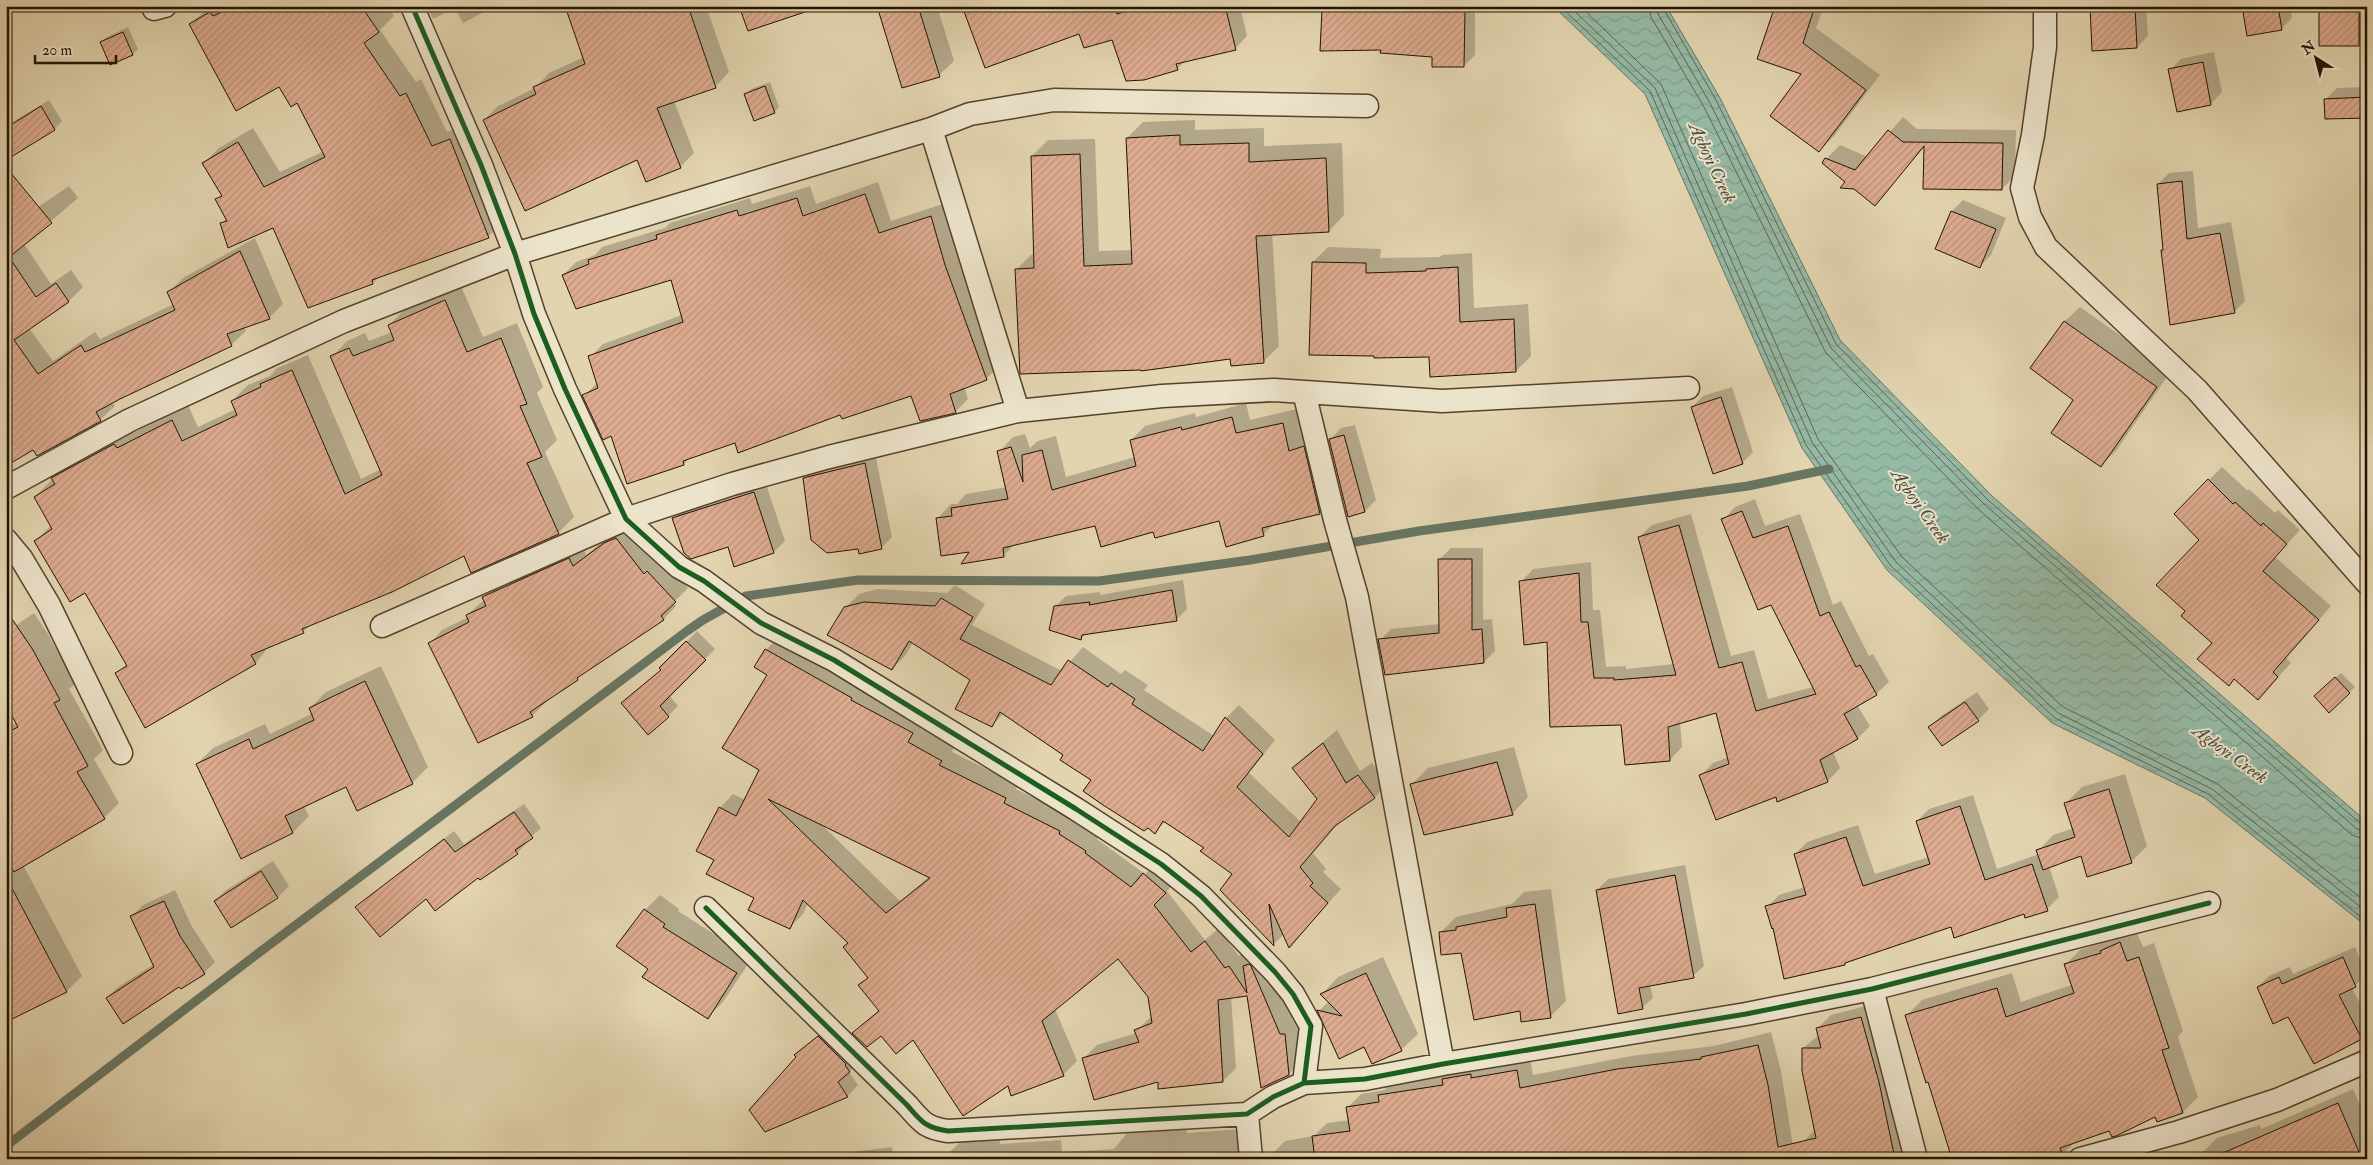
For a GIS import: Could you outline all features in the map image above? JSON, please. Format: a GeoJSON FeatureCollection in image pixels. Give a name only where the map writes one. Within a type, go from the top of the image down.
{"type":"FeatureCollection","features":[{"type":"Feature","properties":{"kind":"street"},"geometry":{"type":"LineString","coordinates":[[412,6],[481,165],[515,254],[534,314],[566,389],[626,519],[679,567],[704,581],[761,623],[834,660],[1076,808],[1161,864],[1201,896],[1293,994],[1311,1026],[1304,1083]]}},
{"type":"Feature","properties":{"kind":"street"},"geometry":{"type":"LineString","coordinates":[[2045,6],[2044,47],[2036,116],[2022,188],[2030,217],[2046,247],[2196,390],[2367,583]]}},
{"type":"Feature","properties":{"kind":"street"},"geometry":{"type":"LineString","coordinates":[[6,488],[130,420],[344,322],[515,254],[931,129],[970,114],[1054,100],[1367,106]]}},
{"type":"Feature","properties":{"kind":"street"},"geometry":{"type":"LineString","coordinates":[[931,129],[1018,411]]}},
{"type":"Feature","properties":{"kind":"street"},"geometry":{"type":"LineString","coordinates":[[382,626],[626,519],[732,484],[829,457],[1018,411],[1162,396],[1274,390],[1442,401],[1688,388]]}},
{"type":"Feature","properties":{"kind":"street"},"geometry":{"type":"LineString","coordinates":[[1304,392],[1338,532],[1357,597],[1443,1064]]}},
{"type":"Feature","properties":{"kind":"street"},"geometry":{"type":"LineString","coordinates":[[6,540],[21,558],[49,605],[121,753]]}},
{"type":"Feature","properties":{"kind":"street"},"geometry":{"type":"LineString","coordinates":[[706,908],[907,1104],[923,1123],[932,1129],[948,1131],[1247,1114],[1273,1096],[1304,1083],[1365,1079],[1443,1064],[1746,1014],[1872,989],[2209,903]]}},
{"type":"Feature","properties":{"kind":"street"},"geometry":{"type":"LineString","coordinates":[[1872,989],[1916,1159]]}},
{"type":"Feature","properties":{"kind":"street"},"geometry":{"type":"LineString","coordinates":[[2080,1159],[2179,1132],[2277,1100],[2365,1062]]}},
{"type":"Feature","properties":{"kind":"street"},"geometry":{"type":"LineString","coordinates":[[1247,1114],[1251,1159]]}},
{"type":"Feature","properties":{"kind":"water","name":"Agboyi Creek"},"geometry":{"type":"Polygon","coordinates":[[[1553,6],[1666,6],[1720,98],[1840,340],[1992,496],[2367,822],[2367,931],[2361,922],[2205,798],[2052,723],[1887,570],[1802,448],[1645,94],[1553,6]]]}},
{"type":"Feature","properties":{"kind":"building"},"geometry":{"type":"Polygon","coordinates":[[[234,6],[361,6],[379,32],[364,43],[400,96],[406,93],[432,146],[450,139],[489,238],[372,280],[373,284],[308,308],[273,228],[228,248],[220,223],[227,221],[215,199],[222,196],[202,163],[238,142],[264,187],[325,157],[297,103],[291,107],[279,87],[236,111],[189,24],[210,12],[213,16],[234,6]]]}},
{"type":"Feature","properties":{"kind":"building"},"geometry":{"type":"Polygon","coordinates":[[[565,6],[688,6],[716,88],[657,108],[681,168],[646,182],[637,160],[525,211],[483,120],[536,94],[533,87],[585,64],[565,6]]]}},
{"type":"Feature","properties":{"kind":"building"},"geometry":{"type":"Polygon","coordinates":[[[739,6],[811,6],[811,10],[748,31],[739,6]]]}},
{"type":"Feature","properties":{"kind":"building"},"geometry":{"type":"Polygon","coordinates":[[[877,6],[918,6],[940,77],[902,88],[877,6]]]}},
{"type":"Feature","properties":{"kind":"building"},"geometry":{"type":"Polygon","coordinates":[[[962,6],[1115,6],[1117,14],[1144,6],[1225,6],[1236,50],[1176,64],[1178,70],[1144,80],[1126,81],[1112,40],[1084,48],[1079,34],[985,68],[962,6]]]}},
{"type":"Feature","properties":{"kind":"building"},"geometry":{"type":"Polygon","coordinates":[[[1426,6],[1425,9],[1465,10],[1464,67],[1432,67],[1432,57],[1380,53],[1381,50],[1320,51],[1322,9],[1426,6]]]}},
{"type":"Feature","properties":{"kind":"building"},"geometry":{"type":"Polygon","coordinates":[[[1775,6],[1815,6],[1803,43],[1866,90],[1819,152],[1770,116],[1801,74],[1757,59],[1775,6]]]}},
{"type":"Feature","properties":{"kind":"building"},"geometry":{"type":"Polygon","coordinates":[[[2090,6],[2135,6],[2137,48],[2092,51],[2090,6]]]}},
{"type":"Feature","properties":{"kind":"building"},"geometry":{"type":"Polygon","coordinates":[[[2242,6],[2278,6],[2282,30],[2247,36],[2242,6]]]}},
{"type":"Feature","properties":{"kind":"building"},"geometry":{"type":"Polygon","coordinates":[[[2319,6],[2359,6],[2359,46],[2319,46],[2319,6]]]}},
{"type":"Feature","properties":{"kind":"building"},"geometry":{"type":"Polygon","coordinates":[[[123,32],[133,55],[110,65],[100,42],[123,32]]]}},
{"type":"Feature","properties":{"kind":"building"},"geometry":{"type":"Polygon","coordinates":[[[2203,62],[2211,105],[2177,112],[2168,69],[2203,62]]]}},
{"type":"Feature","properties":{"kind":"building"},"geometry":{"type":"Polygon","coordinates":[[[765,86],[775,113],[754,121],[744,94],[765,86]]]}},
{"type":"Feature","properties":{"kind":"building"},"geometry":{"type":"Polygon","coordinates":[[[2367,97],[2367,118],[2325,119],[2324,99],[2367,97]]]}},
{"type":"Feature","properties":{"kind":"building"},"geometry":{"type":"Polygon","coordinates":[[[41,106],[55,130],[6,160],[6,128],[41,106]]]}},
{"type":"Feature","properties":{"kind":"building"},"geometry":{"type":"Polygon","coordinates":[[[1888,130],[1903,142],[2003,143],[2002,190],[1923,189],[1924,146],[1875,206],[1854,189],[1840,188],[1845,182],[1822,163],[1825,158],[1855,170],[1888,130]]]}},
{"type":"Feature","properties":{"kind":"building"},"geometry":{"type":"Polygon","coordinates":[[[1180,135],[1180,145],[1249,143],[1249,162],[1326,158],[1329,232],[1256,236],[1264,363],[1231,366],[1230,359],[1141,371],[1020,374],[1015,269],[1034,268],[1031,156],[1080,154],[1084,266],[1132,264],[1126,138],[1180,135]]]}},
{"type":"Feature","properties":{"kind":"building"},"geometry":{"type":"Polygon","coordinates":[[[6,167],[52,223],[9,257],[36,297],[56,283],[69,302],[14,340],[38,374],[81,345],[85,352],[175,310],[167,292],[240,251],[270,319],[227,334],[232,346],[120,399],[96,412],[101,421],[37,456],[33,450],[6,466],[6,167]]]}},
{"type":"Feature","properties":{"kind":"building"},"geometry":{"type":"Polygon","coordinates":[[[2182,181],[2187,239],[2220,233],[2235,313],[2170,325],[2161,250],[2163,250],[2157,184],[2182,181]]]}},
{"type":"Feature","properties":{"kind":"building"},"geometry":{"type":"Polygon","coordinates":[[[865,194],[879,233],[931,216],[945,265],[987,380],[950,394],[956,413],[920,421],[911,396],[842,419],[840,415],[738,453],[735,443],[683,461],[684,465],[627,484],[611,436],[603,440],[582,395],[598,388],[588,356],[683,322],[671,280],[576,309],[562,275],[589,264],[588,260],[657,239],[656,235],[737,210],[739,216],[797,198],[803,216],[865,194]]]}},
{"type":"Feature","properties":{"kind":"building"},"geometry":{"type":"Polygon","coordinates":[[[1951,211],[1996,229],[1980,268],[1935,249],[1951,211]]]}},
{"type":"Feature","properties":{"kind":"building"},"geometry":{"type":"Polygon","coordinates":[[[1312,262],[1366,263],[1366,273],[1426,271],[1426,269],[1458,267],[1460,322],[1514,319],[1516,372],[1430,377],[1429,357],[1374,358],[1374,356],[1309,355],[1312,262]]]}},
{"type":"Feature","properties":{"kind":"building"},"geometry":{"type":"Polygon","coordinates":[[[445,300],[467,352],[501,338],[527,404],[520,406],[542,457],[527,463],[559,534],[471,573],[464,556],[392,592],[302,629],[304,633],[251,655],[256,664],[145,728],[115,673],[127,666],[85,593],[70,602],[34,541],[52,529],[34,497],[55,484],[51,478],[114,444],[117,448],[172,420],[182,441],[237,415],[231,401],[261,387],[260,384],[292,370],[345,494],[382,475],[330,356],[349,348],[353,356],[394,340],[388,325],[445,300]]]}},
{"type":"Feature","properties":{"kind":"building"},"geometry":{"type":"Polygon","coordinates":[[[2064,321],[2157,387],[2101,467],[2051,433],[2073,400],[2030,368],[2064,321]]]}},
{"type":"Feature","properties":{"kind":"building"},"geometry":{"type":"Polygon","coordinates":[[[1721,397],[1743,464],[1713,474],[1691,407],[1721,397]]]}},
{"type":"Feature","properties":{"kind":"building"},"geometry":{"type":"Polygon","coordinates":[[[1232,417],[1236,433],[1283,423],[1289,451],[1304,446],[1320,514],[1262,528],[1264,536],[1226,547],[1219,521],[1155,538],[1153,532],[1101,547],[1095,526],[1003,548],[1004,557],[961,564],[969,552],[941,556],[936,518],[952,516],[951,508],[1008,499],[997,451],[1011,447],[1023,482],[1022,455],[1042,450],[1052,490],[1136,466],[1130,440],[1181,427],[1182,430],[1232,417]]]}},
{"type":"Feature","properties":{"kind":"building"},"geometry":{"type":"Polygon","coordinates":[[[1344,435],[1365,512],[1348,517],[1329,439],[1344,435]]]}},
{"type":"Feature","properties":{"kind":"building"},"geometry":{"type":"Polygon","coordinates":[[[865,463],[882,549],[859,554],[858,549],[827,553],[811,540],[803,478],[865,463]]]}},
{"type":"Feature","properties":{"kind":"building"},"geometry":{"type":"Polygon","coordinates":[[[2208,479],[2233,504],[2235,502],[2261,526],[2263,523],[2287,544],[2263,571],[2319,620],[2273,672],[2278,677],[2258,700],[2234,679],[2229,686],[2197,659],[2212,643],[2181,616],[2185,611],[2156,585],[2199,540],[2174,514],[2208,479]]]}},
{"type":"Feature","properties":{"kind":"building"},"geometry":{"type":"Polygon","coordinates":[[[754,492],[774,553],[734,567],[728,547],[691,559],[684,553],[672,518],[754,492]]]}},
{"type":"Feature","properties":{"kind":"building"},"geometry":{"type":"Polygon","coordinates":[[[1742,511],[1753,538],[1788,526],[1820,616],[1829,612],[1856,667],[1860,665],[1877,695],[1844,714],[1858,739],[1820,760],[1828,782],[1777,802],[1776,797],[1716,820],[1699,775],[1729,764],[1716,713],[1668,727],[1670,761],[1625,765],[1621,725],[1550,727],[1547,642],[1524,645],[1519,581],[1579,573],[1581,622],[1588,622],[1594,678],[1614,678],[1614,680],[1676,675],[1638,537],[1679,525],[1719,668],[1742,662],[1756,711],[1816,694],[1771,605],[1758,610],[1721,519],[1742,511]]]}},
{"type":"Feature","properties":{"kind":"building"},"geometry":{"type":"Polygon","coordinates":[[[616,538],[644,574],[647,571],[676,602],[661,616],[664,620],[530,712],[533,717],[478,743],[428,643],[469,622],[466,615],[486,606],[482,597],[569,558],[573,566],[604,543],[616,538]]]}},
{"type":"Feature","properties":{"kind":"building"},"geometry":{"type":"Polygon","coordinates":[[[1438,559],[1472,559],[1472,630],[1482,629],[1484,663],[1385,675],[1378,639],[1439,633],[1438,559]]]}},
{"type":"Feature","properties":{"kind":"building"},"geometry":{"type":"Polygon","coordinates":[[[1172,590],[1177,621],[1082,635],[1081,640],[1049,630],[1054,606],[1090,602],[1089,605],[1172,590]]]}},
{"type":"Feature","properties":{"kind":"building"},"geometry":{"type":"Polygon","coordinates":[[[941,598],[973,617],[960,639],[1051,685],[1068,660],[1108,687],[1111,683],[1135,699],[1132,704],[1203,751],[1225,717],[1263,754],[1237,787],[1289,837],[1317,799],[1292,768],[1323,743],[1346,783],[1358,775],[1375,798],[1335,826],[1300,867],[1313,883],[1310,886],[1328,903],[1289,948],[1269,904],[1274,946],[1220,890],[1232,874],[1200,851],[1204,848],[1163,821],[1155,834],[1148,828],[1144,831],[1103,805],[1083,791],[1091,780],[1060,760],[1063,755],[1000,712],[992,727],[955,709],[970,680],[909,641],[892,670],[827,635],[844,607],[864,602],[935,606],[941,598]]]}},
{"type":"Feature","properties":{"kind":"building"},"geometry":{"type":"Polygon","coordinates":[[[6,610],[33,650],[60,700],[54,703],[88,766],[77,772],[105,819],[14,872],[6,859],[6,733],[18,727],[6,705],[6,610]]]}},
{"type":"Feature","properties":{"kind":"building"},"geometry":{"type":"Polygon","coordinates":[[[686,641],[706,660],[660,706],[669,717],[648,735],[621,703],[661,670],[659,668],[686,641]]]}},
{"type":"Feature","properties":{"kind":"building"},"geometry":{"type":"Polygon","coordinates":[[[765,649],[852,698],[851,700],[913,733],[908,742],[942,761],[939,765],[1006,798],[1004,803],[1060,831],[1059,834],[1086,851],[1085,853],[1131,887],[1143,873],[1166,893],[1154,905],[1191,952],[1205,941],[1225,968],[1229,966],[1247,993],[1243,966],[1249,964],[1251,966],[1280,1034],[1285,1034],[1289,1075],[1261,1088],[1247,996],[1218,1000],[1223,1082],[1158,1089],[1158,1082],[1094,1100],[1082,1058],[1139,1042],[1134,1030],[1152,1023],[1148,997],[1118,959],[1042,1021],[1064,1076],[1011,1096],[1008,1086],[963,1116],[913,1040],[896,1054],[881,1036],[867,1047],[852,1033],[879,1011],[858,985],[868,978],[843,947],[848,943],[803,900],[790,929],[748,910],[754,898],[706,874],[714,860],[696,851],[719,807],[736,816],[759,770],[722,748],[767,675],[754,667],[765,649]],[[768,799],[886,913],[930,878],[768,799]]]}},
{"type":"Feature","properties":{"kind":"building"},"geometry":{"type":"Polygon","coordinates":[[[2335,677],[2350,693],[2329,713],[2314,696],[2335,677]]]}},
{"type":"Feature","properties":{"kind":"building"},"geometry":{"type":"Polygon","coordinates":[[[365,681],[413,784],[357,811],[346,787],[285,816],[293,833],[241,859],[196,764],[249,739],[253,749],[314,720],[309,708],[365,681]]]}},
{"type":"Feature","properties":{"kind":"building"},"geometry":{"type":"Polygon","coordinates":[[[1965,702],[1979,721],[1942,746],[1928,727],[1965,702]]]}},
{"type":"Feature","properties":{"kind":"building"},"geometry":{"type":"Polygon","coordinates":[[[1497,762],[1513,815],[1424,835],[1410,784],[1497,762]]]}},
{"type":"Feature","properties":{"kind":"building"},"geometry":{"type":"Polygon","coordinates":[[[2109,789],[2132,863],[2087,877],[2081,856],[2043,870],[2036,850],[2075,837],[2064,803],[2109,789]]]}},
{"type":"Feature","properties":{"kind":"building"},"geometry":{"type":"Polygon","coordinates":[[[1960,806],[1985,880],[2032,864],[2048,911],[2025,918],[2024,914],[1954,938],[1951,927],[1845,963],[1845,965],[1784,979],[1773,928],[1765,906],[1806,895],[1794,854],[1846,837],[1863,886],[1930,864],[1916,821],[1960,806]]]}},
{"type":"Feature","properties":{"kind":"building"},"geometry":{"type":"Polygon","coordinates":[[[514,812],[533,838],[515,850],[518,854],[480,880],[478,878],[435,911],[426,899],[380,937],[355,907],[444,839],[455,852],[514,812]]]}},
{"type":"Feature","properties":{"kind":"building"},"geometry":{"type":"Polygon","coordinates":[[[261,871],[278,898],[231,928],[214,901],[261,871]]]}},
{"type":"Feature","properties":{"kind":"building"},"geometry":{"type":"Polygon","coordinates":[[[1675,875],[1694,978],[1639,988],[1643,1009],[1618,1014],[1596,890],[1675,875]]]}},
{"type":"Feature","properties":{"kind":"building"},"geometry":{"type":"Polygon","coordinates":[[[6,877],[67,992],[6,1022],[6,877]]]}},
{"type":"Feature","properties":{"kind":"building"},"geometry":{"type":"Polygon","coordinates":[[[164,901],[180,936],[205,974],[181,989],[179,987],[123,1024],[106,998],[154,967],[130,916],[164,901]]]}},
{"type":"Feature","properties":{"kind":"building"},"geometry":{"type":"Polygon","coordinates":[[[1535,904],[1551,1018],[1521,1022],[1520,1011],[1474,1020],[1461,953],[1441,955],[1439,932],[1456,930],[1456,927],[1507,917],[1506,908],[1535,904]]]}},
{"type":"Feature","properties":{"kind":"building"},"geometry":{"type":"Polygon","coordinates":[[[644,909],[665,924],[663,927],[737,973],[708,1019],[642,977],[648,969],[616,946],[644,909]]]}},
{"type":"Feature","properties":{"kind":"building"},"geometry":{"type":"Polygon","coordinates":[[[2120,942],[2127,961],[2139,957],[2169,1048],[2162,1050],[2183,1113],[2157,1122],[2155,1117],[2116,1136],[2112,1137],[2109,1131],[2060,1148],[2064,1159],[1952,1159],[1905,1015],[1997,988],[2006,1017],[2074,993],[2064,964],[2101,953],[2100,951],[2120,942]]]}},
{"type":"Feature","properties":{"kind":"building"},"geometry":{"type":"Polygon","coordinates":[[[2343,957],[2356,987],[2339,995],[2362,1039],[2314,1064],[2288,1017],[2273,1024],[2257,987],[2279,977],[2282,984],[2343,957]]]}},
{"type":"Feature","properties":{"kind":"building"},"geometry":{"type":"Polygon","coordinates":[[[1366,973],[1402,1051],[1372,1064],[1364,1047],[1339,1059],[1317,1010],[1342,1016],[1320,994],[1366,973]]]}},
{"type":"Feature","properties":{"kind":"building"},"geometry":{"type":"Polygon","coordinates":[[[1861,1017],[1879,1082],[1895,1159],[1315,1159],[1312,1136],[1350,1131],[1346,1107],[1379,1102],[1378,1095],[1443,1085],[1442,1079],[1471,1074],[1471,1078],[1517,1070],[1520,1088],[1617,1069],[1701,1059],[1701,1057],[1758,1045],[1768,1085],[1778,1147],[1816,1138],[1802,1071],[1802,1048],[1821,1048],[1816,1028],[1861,1017]]]}},
{"type":"Feature","properties":{"kind":"building"},"geometry":{"type":"Polygon","coordinates":[[[818,1036],[846,1064],[850,1072],[838,1082],[848,1097],[765,1132],[749,1110],[796,1057],[794,1055],[818,1036]]]}},
{"type":"Feature","properties":{"kind":"building"},"geometry":{"type":"Polygon","coordinates":[[[2338,1103],[2362,1159],[2209,1159],[2338,1103]]]}},
{"type":"Feature","properties":{"kind":"waterway"},"geometry":{"type":"LineString","coordinates":[[6,1146],[252,958],[687,631],[746,596],[858,580],[1099,581],[1250,560],[1419,531],[1748,486],[1829,469]]}},
{"type":"Feature","properties":{"kind":"cycle path"},"geometry":{"type":"LineString","coordinates":[[412,6],[481,165],[515,254],[534,314],[565,389],[626,519],[679,567],[704,581],[761,623],[834,660],[1076,809],[1161,864],[1201,896],[1275,972],[1293,994],[1311,1026],[1304,1083]]}},
{"type":"Feature","properties":{"kind":"cycle path"},"geometry":{"type":"LineString","coordinates":[[706,908],[920,1119],[929,1126],[948,1131],[1247,1114],[1273,1097],[1304,1083],[1365,1079],[1443,1064],[1746,1014],[1872,989],[2209,903]]}}]}
